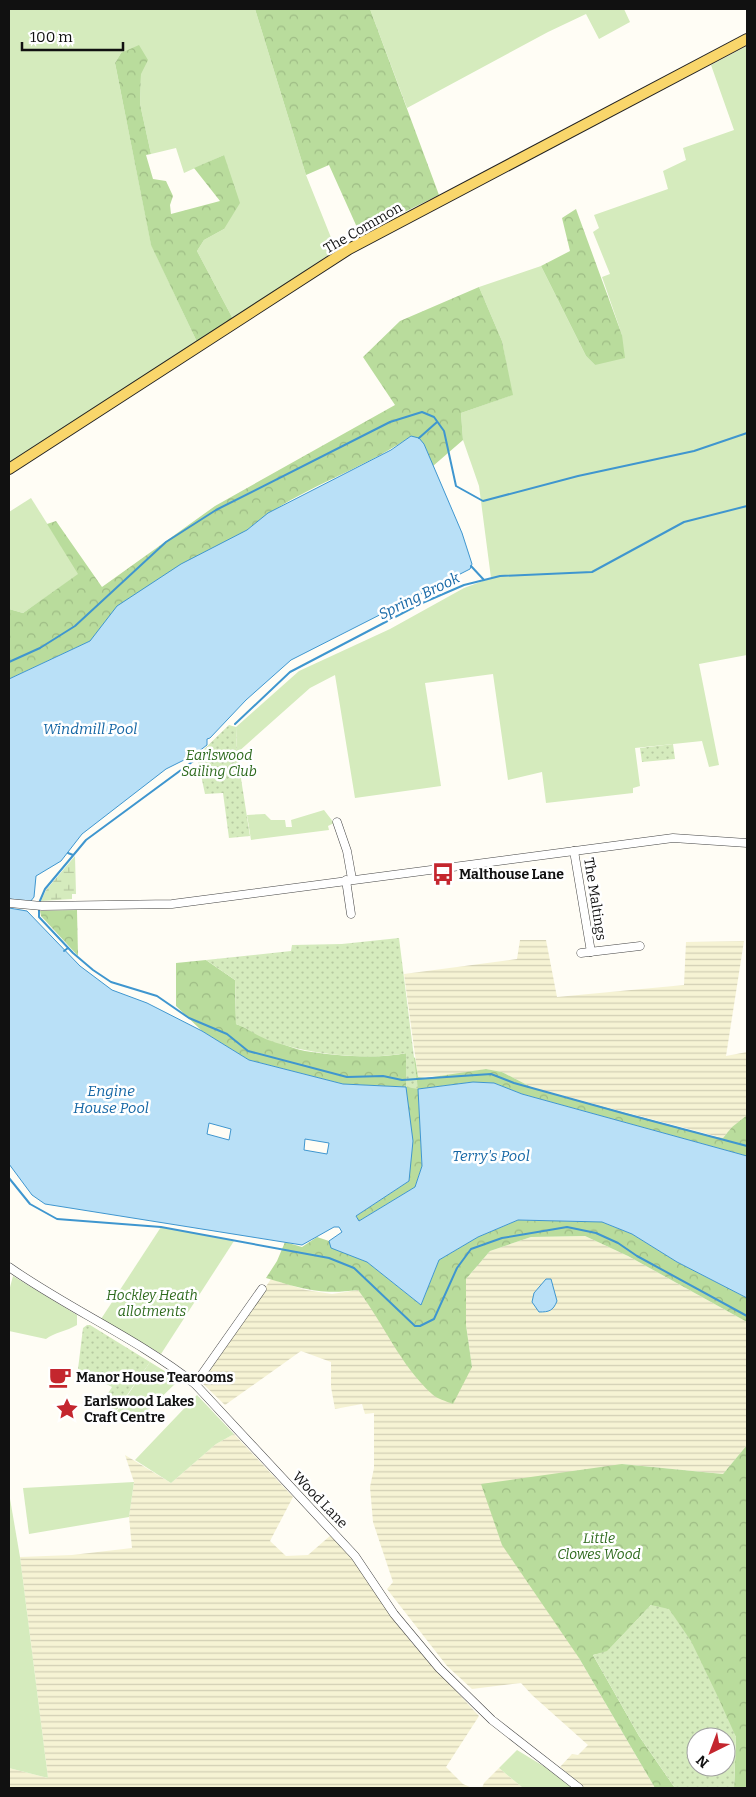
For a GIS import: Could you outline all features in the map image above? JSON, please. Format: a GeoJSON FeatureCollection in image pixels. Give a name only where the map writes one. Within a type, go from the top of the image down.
{"type":"FeatureCollection","features":[{"type":"Feature","properties":{"kind":"main road","name":"The Common"},"geometry":{"type":"LineString","coordinates":[[9,469],[349,249],[747,39]]}},
{"type":"Feature","properties":{"kind":"street"},"geometry":{"type":"LineString","coordinates":[[337,822],[347,851],[351,914]]}},
{"type":"Feature","properties":{"kind":"street"},"geometry":{"type":"LineString","coordinates":[[9,903],[32,906],[172,904],[673,838],[747,843]]}},
{"type":"Feature","properties":{"kind":"street","name":"The Maltings"},"geometry":{"type":"LineString","coordinates":[[574,851],[591,952]]}},
{"type":"Feature","properties":{"kind":"street","name":"The Maltings"},"geometry":{"type":"LineString","coordinates":[[581,953],[640,946]]}},
{"type":"Feature","properties":{"kind":"street","name":"Wood Lane"},"geometry":{"type":"LineString","coordinates":[[9,1267],[61,1301],[178,1370],[196,1384],[356,1556],[394,1614],[439,1668],[492,1720],[579,1788]]}},
{"type":"Feature","properties":{"kind":"street"},"geometry":{"type":"LineString","coordinates":[[196,1384],[262,1289]]}},
{"type":"Feature","properties":{"kind":"green space"},"geometry":{"type":"Polygon","coordinates":[[[9,9],[255,9],[306,175],[336,250],[233,319],[197,251],[204,240],[224,229],[224,155],[184,173],[176,148],[151,154],[140,104],[141,74],[121,53],[115,63],[151,244],[197,342],[9,463],[9,9]]]}},
{"type":"Feature","properties":{"kind":"green space"},"geometry":{"type":"Polygon","coordinates":[[[255,9],[370,9],[439,195],[360,234],[329,165],[306,175],[255,9]]]}},
{"type":"Feature","properties":{"kind":"green space"},"geometry":{"type":"Polygon","coordinates":[[[370,9],[624,9],[630,22],[599,39],[586,14],[548,32],[407,108],[370,9]]]}},
{"type":"Feature","properties":{"kind":"green space"},"geometry":{"type":"Polygon","coordinates":[[[139,45],[148,60],[141,74],[140,104],[151,154],[146,155],[153,179],[166,181],[173,196],[170,205],[171,214],[220,201],[194,168],[224,155],[240,203],[224,229],[204,240],[197,251],[233,319],[197,342],[151,245],[115,63],[121,53],[139,45]]]}},
{"type":"Feature","properties":{"kind":"green space"},"geometry":{"type":"Polygon","coordinates":[[[747,46],[747,655],[699,664],[719,765],[709,767],[702,741],[635,748],[640,786],[633,788],[633,793],[546,803],[542,772],[508,780],[493,674],[425,683],[441,786],[355,798],[335,675],[310,688],[237,753],[236,727],[299,671],[390,629],[464,588],[491,578],[479,486],[463,440],[461,413],[512,395],[502,341],[479,287],[541,266],[586,356],[595,365],[622,335],[602,277],[610,274],[593,232],[599,228],[594,215],[668,189],[663,171],[686,160],[683,148],[734,130],[711,65],[747,46]]]}},
{"type":"Feature","properties":{"kind":"green space"},"geometry":{"type":"Polygon","coordinates":[[[576,209],[622,335],[625,358],[595,365],[586,356],[541,266],[570,251],[562,218],[576,209]]]}},
{"type":"Feature","properties":{"kind":"green space"},"geometry":{"type":"Polygon","coordinates":[[[479,287],[502,341],[513,395],[461,413],[463,440],[433,466],[424,444],[411,436],[391,449],[286,503],[90,641],[9,679],[9,609],[23,613],[78,574],[47,524],[56,521],[102,587],[215,506],[395,405],[363,357],[400,321],[479,287]]]}},
{"type":"Feature","properties":{"kind":"green space"},"geometry":{"type":"Polygon","coordinates":[[[31,498],[79,574],[23,613],[9,609],[9,512],[31,498]]]}},
{"type":"Feature","properties":{"kind":"green space","name":"Earlswood Sailing Club"},"geometry":{"type":"Polygon","coordinates":[[[229,725],[236,727],[237,753],[250,836],[229,838],[223,793],[205,794],[197,756],[229,725]]]}},
{"type":"Feature","properties":{"kind":"green space"},"geometry":{"type":"Polygon","coordinates":[[[673,744],[675,759],[642,762],[640,748],[673,744]]]}},
{"type":"Feature","properties":{"kind":"green space"},"geometry":{"type":"Polygon","coordinates":[[[324,810],[334,823],[328,826],[329,830],[251,840],[247,815],[265,814],[271,820],[285,820],[286,827],[292,827],[291,820],[324,810]]]}},
{"type":"Feature","properties":{"kind":"green space"},"geometry":{"type":"Polygon","coordinates":[[[75,856],[76,894],[72,894],[72,899],[41,901],[46,890],[75,856]]]}},
{"type":"Feature","properties":{"kind":"green space"},"geometry":{"type":"Polygon","coordinates":[[[77,910],[78,956],[41,916],[40,911],[77,910]]]}},
{"type":"Feature","properties":{"kind":"green space"},"geometry":{"type":"Polygon","coordinates":[[[399,938],[418,1089],[406,1087],[406,1053],[356,1056],[320,1053],[271,1041],[236,1024],[235,980],[206,960],[291,951],[292,945],[342,944],[399,938]]]}},
{"type":"Feature","properties":{"kind":"green space"},"geometry":{"type":"Polygon","coordinates":[[[520,940],[546,940],[557,997],[684,985],[686,942],[744,941],[726,1056],[747,1052],[747,1120],[746,1117],[732,1127],[723,1138],[533,1088],[502,1072],[486,1069],[455,1075],[418,1077],[404,974],[517,959],[520,940]]]}},
{"type":"Feature","properties":{"kind":"green space"},"geometry":{"type":"Polygon","coordinates":[[[206,960],[235,980],[236,1024],[288,1046],[305,1051],[343,1055],[383,1056],[407,1053],[415,1058],[418,1077],[426,1078],[486,1069],[502,1072],[533,1088],[723,1138],[732,1127],[746,1116],[747,1156],[522,1094],[494,1083],[473,1082],[418,1089],[422,1166],[415,1187],[359,1221],[356,1216],[409,1181],[406,1087],[343,1084],[249,1060],[202,1031],[176,1006],[176,963],[206,960]]]}},
{"type":"Feature","properties":{"kind":"green space"},"geometry":{"type":"Polygon","coordinates":[[[518,1220],[602,1222],[632,1234],[677,1262],[747,1298],[747,1322],[628,1256],[585,1236],[531,1237],[490,1251],[466,1279],[466,1325],[472,1367],[453,1404],[434,1396],[421,1383],[401,1357],[358,1290],[333,1292],[312,1290],[266,1278],[277,1261],[285,1242],[302,1247],[317,1237],[329,1241],[332,1248],[367,1262],[421,1305],[439,1260],[478,1237],[518,1220]]]}},
{"type":"Feature","properties":{"kind":"green space","name":"Hockley Heath allotments"},"geometry":{"type":"Polygon","coordinates":[[[161,1227],[234,1241],[161,1354],[101,1319],[161,1227]]]}},
{"type":"Feature","properties":{"kind":"green space"},"geometry":{"type":"Polygon","coordinates":[[[585,1236],[628,1256],[747,1322],[747,1445],[723,1474],[622,1464],[579,1658],[655,1788],[585,1788],[560,1767],[572,1754],[578,1755],[588,1745],[521,1683],[472,1689],[447,1666],[387,1589],[393,1582],[373,1522],[370,1487],[374,1468],[374,1413],[365,1414],[362,1404],[335,1409],[331,1387],[331,1362],[301,1351],[225,1405],[201,1382],[271,1279],[306,1290],[332,1294],[358,1290],[375,1313],[472,1367],[466,1325],[466,1279],[490,1251],[531,1237],[585,1236]]]}},
{"type":"Feature","properties":{"kind":"green space"},"geometry":{"type":"Polygon","coordinates":[[[13,1276],[77,1315],[77,1325],[46,1339],[9,1331],[9,1291],[13,1276]]]}},
{"type":"Feature","properties":{"kind":"green space"},"geometry":{"type":"Polygon","coordinates":[[[90,1325],[150,1362],[116,1411],[102,1403],[112,1387],[78,1369],[83,1328],[90,1325]]]}},
{"type":"Feature","properties":{"kind":"green space"},"geometry":{"type":"Polygon","coordinates":[[[150,1362],[179,1380],[142,1416],[109,1416],[112,1410],[117,1411],[150,1362]]]}},
{"type":"Feature","properties":{"kind":"green space"},"geometry":{"type":"Polygon","coordinates":[[[197,1395],[234,1434],[216,1444],[171,1483],[135,1460],[197,1395]]]}},
{"type":"Feature","properties":{"kind":"green space"},"geometry":{"type":"Polygon","coordinates":[[[234,1434],[293,1497],[270,1541],[286,1556],[308,1555],[331,1535],[367,1576],[411,1642],[479,1716],[446,1767],[463,1784],[472,1788],[9,1788],[9,1768],[48,1778],[20,1557],[72,1555],[132,1548],[129,1517],[134,1482],[125,1455],[171,1483],[216,1444],[234,1434]]]}},
{"type":"Feature","properties":{"kind":"green space","name":"Little Clowes Wood"},"geometry":{"type":"Polygon","coordinates":[[[747,1445],[747,1788],[734,1788],[734,1777],[736,1777],[736,1727],[730,1727],[651,1605],[607,1652],[593,1655],[639,1736],[675,1788],[655,1788],[579,1658],[502,1545],[481,1484],[622,1464],[723,1474],[747,1445]]]}},
{"type":"Feature","properties":{"kind":"green space"},"geometry":{"type":"Polygon","coordinates":[[[134,1482],[129,1517],[29,1534],[23,1488],[134,1482]]]}},
{"type":"Feature","properties":{"kind":"green space"},"geometry":{"type":"Polygon","coordinates":[[[9,1493],[20,1557],[48,1778],[9,1768],[9,1493]]]}},
{"type":"Feature","properties":{"kind":"green space"},"geometry":{"type":"Polygon","coordinates":[[[651,1605],[669,1609],[691,1641],[731,1727],[686,1727],[686,1777],[734,1777],[734,1788],[675,1788],[639,1736],[593,1655],[607,1651],[651,1605]]]}},
{"type":"Feature","properties":{"kind":"green space"},"geometry":{"type":"Polygon","coordinates":[[[517,1750],[545,1767],[572,1788],[523,1788],[499,1768],[517,1750]]]}},
{"type":"Feature","properties":{"kind":"green space"},"geometry":{"type":"Polygon","coordinates":[[[499,1768],[523,1788],[482,1788],[484,1783],[499,1768]]]}},
{"type":"Feature","properties":{"kind":"water","name":"Windmill Pool"},"geometry":{"type":"Polygon","coordinates":[[[411,436],[419,438],[424,444],[462,533],[472,564],[470,569],[291,660],[246,700],[207,739],[207,745],[194,755],[166,769],[82,834],[61,861],[36,876],[34,897],[30,902],[9,899],[9,679],[90,641],[117,606],[181,564],[247,530],[268,513],[391,450],[411,436]]]}},
{"type":"Feature","properties":{"kind":"water","name":"Engine House Pool"},"geometry":{"type":"Polygon","coordinates":[[[9,908],[27,911],[80,966],[112,990],[147,1003],[202,1031],[249,1060],[343,1084],[406,1087],[413,1141],[409,1181],[356,1216],[359,1221],[415,1187],[422,1166],[418,1089],[473,1082],[494,1083],[522,1094],[747,1156],[747,1298],[677,1262],[632,1234],[602,1222],[518,1220],[478,1237],[439,1260],[421,1305],[367,1262],[331,1248],[329,1241],[342,1232],[339,1227],[334,1227],[302,1245],[45,1204],[32,1195],[9,1164],[9,908]],[[209,1123],[207,1134],[229,1140],[231,1129],[209,1123]],[[305,1139],[304,1150],[327,1154],[329,1143],[305,1139]]]}},
{"type":"Feature","properties":{"kind":"water"},"geometry":{"type":"Polygon","coordinates":[[[546,1279],[551,1279],[557,1301],[550,1310],[539,1312],[532,1302],[534,1293],[546,1279]]]}},
{"type":"Feature","properties":{"kind":"waterway"},"geometry":{"type":"LineString","coordinates":[[9,662],[40,648],[75,626],[166,542],[216,510],[390,422],[422,412],[434,417],[444,431],[456,486],[483,501],[578,476],[694,451],[747,433]]}},
{"type":"Feature","properties":{"kind":"waterway"},"geometry":{"type":"LineString","coordinates":[[419,438],[437,422]]}},
{"type":"Feature","properties":{"kind":"waterway","name":"Spring Brook"},"geometry":{"type":"LineString","coordinates":[[235,724],[290,672],[420,604],[464,585],[500,576],[592,572],[684,522],[747,506]]}},
{"type":"Feature","properties":{"kind":"waterway"},"geometry":{"type":"LineString","coordinates":[[471,566],[484,580]]}},
{"type":"Feature","properties":{"kind":"waterway"},"geometry":{"type":"LineString","coordinates":[[39,903],[45,889],[86,840],[196,759]]}},
{"type":"Feature","properties":{"kind":"waterway"},"geometry":{"type":"LineString","coordinates":[[68,853],[73,855]]}},
{"type":"Feature","properties":{"kind":"waterway"},"geometry":{"type":"LineString","coordinates":[[39,908],[39,917],[73,953],[93,970],[111,982],[157,996],[189,1018],[227,1034],[248,1051],[347,1077],[383,1076],[402,1080],[491,1074],[514,1083],[747,1146]]}},
{"type":"Feature","properties":{"kind":"waterway"},"geometry":{"type":"LineString","coordinates":[[64,951],[68,948]]}},
{"type":"Feature","properties":{"kind":"waterway"},"geometry":{"type":"LineString","coordinates":[[9,1178],[30,1204],[57,1219],[161,1227],[329,1258],[354,1268],[415,1326],[420,1326],[434,1319],[457,1268],[471,1249],[502,1238],[567,1227],[596,1233],[618,1243],[637,1256],[747,1316]]}},
{"type":"Feature","properties":{"kind":"place","name":"Malthouse Lane"},"geometry":{"type":"Point","coordinates":[443,874]}},
{"type":"Feature","properties":{"kind":"place","name":"Manor House Tearooms"},"geometry":{"type":"Point","coordinates":[60,1377]}},
{"type":"Feature","properties":{"kind":"place","name":"Earlswood Lakes Craft Centre"},"geometry":{"type":"Point","coordinates":[67,1409]}},
{"type":"Feature","properties":{"kind":"water label","name":"Terry's Pool"},"geometry":{"type":"Point","coordinates":[491,1156]}}]}
